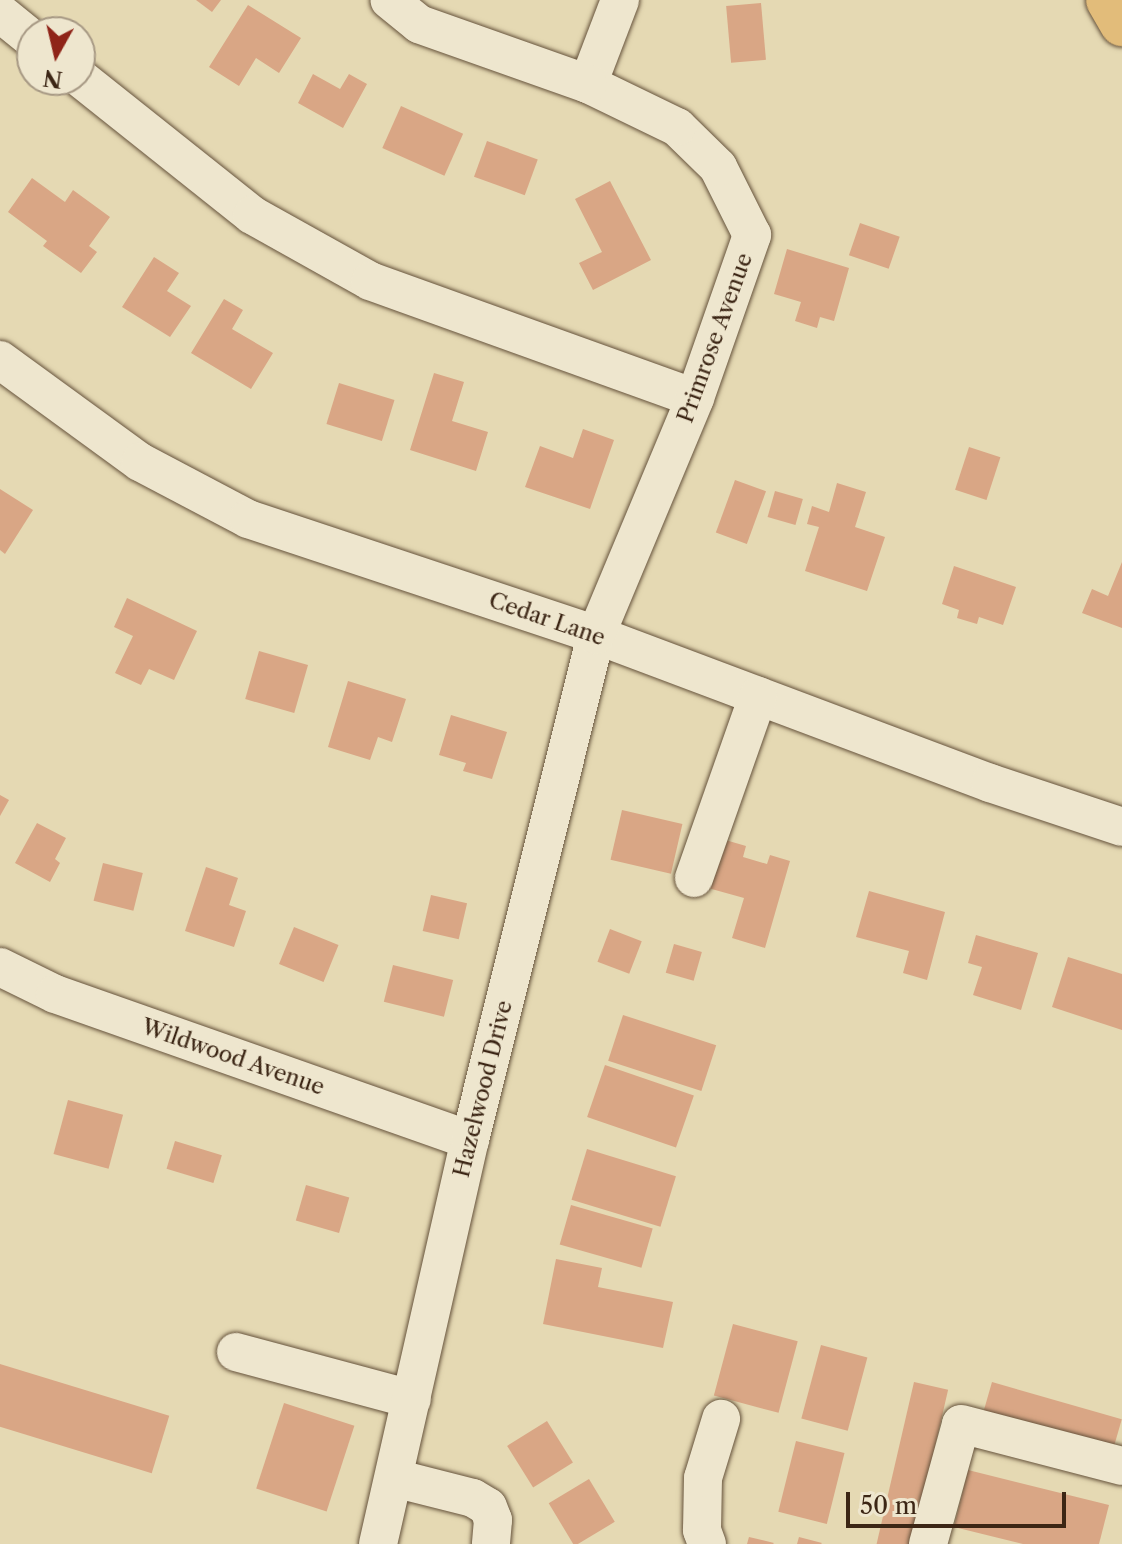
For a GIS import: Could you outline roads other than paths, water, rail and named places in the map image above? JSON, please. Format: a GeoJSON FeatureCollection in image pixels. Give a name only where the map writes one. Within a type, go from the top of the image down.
{"type":"FeatureCollection","features":[{"type":"Feature","properties":{"kind":"highway"},"geometry":{"type":"LineString","coordinates":[[1108,0],[1122,24]]}},
{"type":"Feature","properties":{"kind":"street","name":"Primrose Avenue"},"geometry":{"type":"LineString","coordinates":[[389,0],[419,24],[588,84],[677,127],[718,167],[752,235],[695,398],[596,635]]}},
{"type":"Feature","properties":{"kind":"street"},"geometry":{"type":"LineString","coordinates":[[588,84],[620,0]]}},
{"type":"Feature","properties":{"kind":"street"},"geometry":{"type":"LineString","coordinates":[[0,13],[16,26]]}},
{"type":"Feature","properties":{"kind":"street"},"geometry":{"type":"LineString","coordinates":[[96,91],[252,215],[370,281],[695,398]]}},
{"type":"Feature","properties":{"kind":"street","name":"Cedar Lane"},"geometry":{"type":"LineString","coordinates":[[0,360],[140,462],[248,519],[596,635],[990,783],[1122,827]]}},
{"type":"Feature","properties":{"kind":"street","name":"Hazelwood Drive"},"geometry":{"type":"LineString","coordinates":[[378,1544],[470,1140],[596,635]]}},
{"type":"Feature","properties":{"kind":"street"},"geometry":{"type":"LineString","coordinates":[[694,878],[758,696]]}},
{"type":"Feature","properties":{"kind":"street","name":"Wildwood Avenue"},"geometry":{"type":"LineString","coordinates":[[0,967],[55,994],[470,1140]]}},
{"type":"Feature","properties":{"kind":"street"},"geometry":{"type":"LineString","coordinates":[[236,1352],[412,1399]]}},
{"type":"Feature","properties":{"kind":"street"},"geometry":{"type":"LineString","coordinates":[[707,1544],[702,1530],[703,1478],[721,1419]]}},
{"type":"Feature","properties":{"kind":"street"},"geometry":{"type":"LineString","coordinates":[[935,1542],[961,1424],[1122,1466]]}},
{"type":"Feature","properties":{"kind":"street"},"geometry":{"type":"LineString","coordinates":[[394,1478],[473,1498],[488,1507],[493,1520],[491,1544]]}}]}
